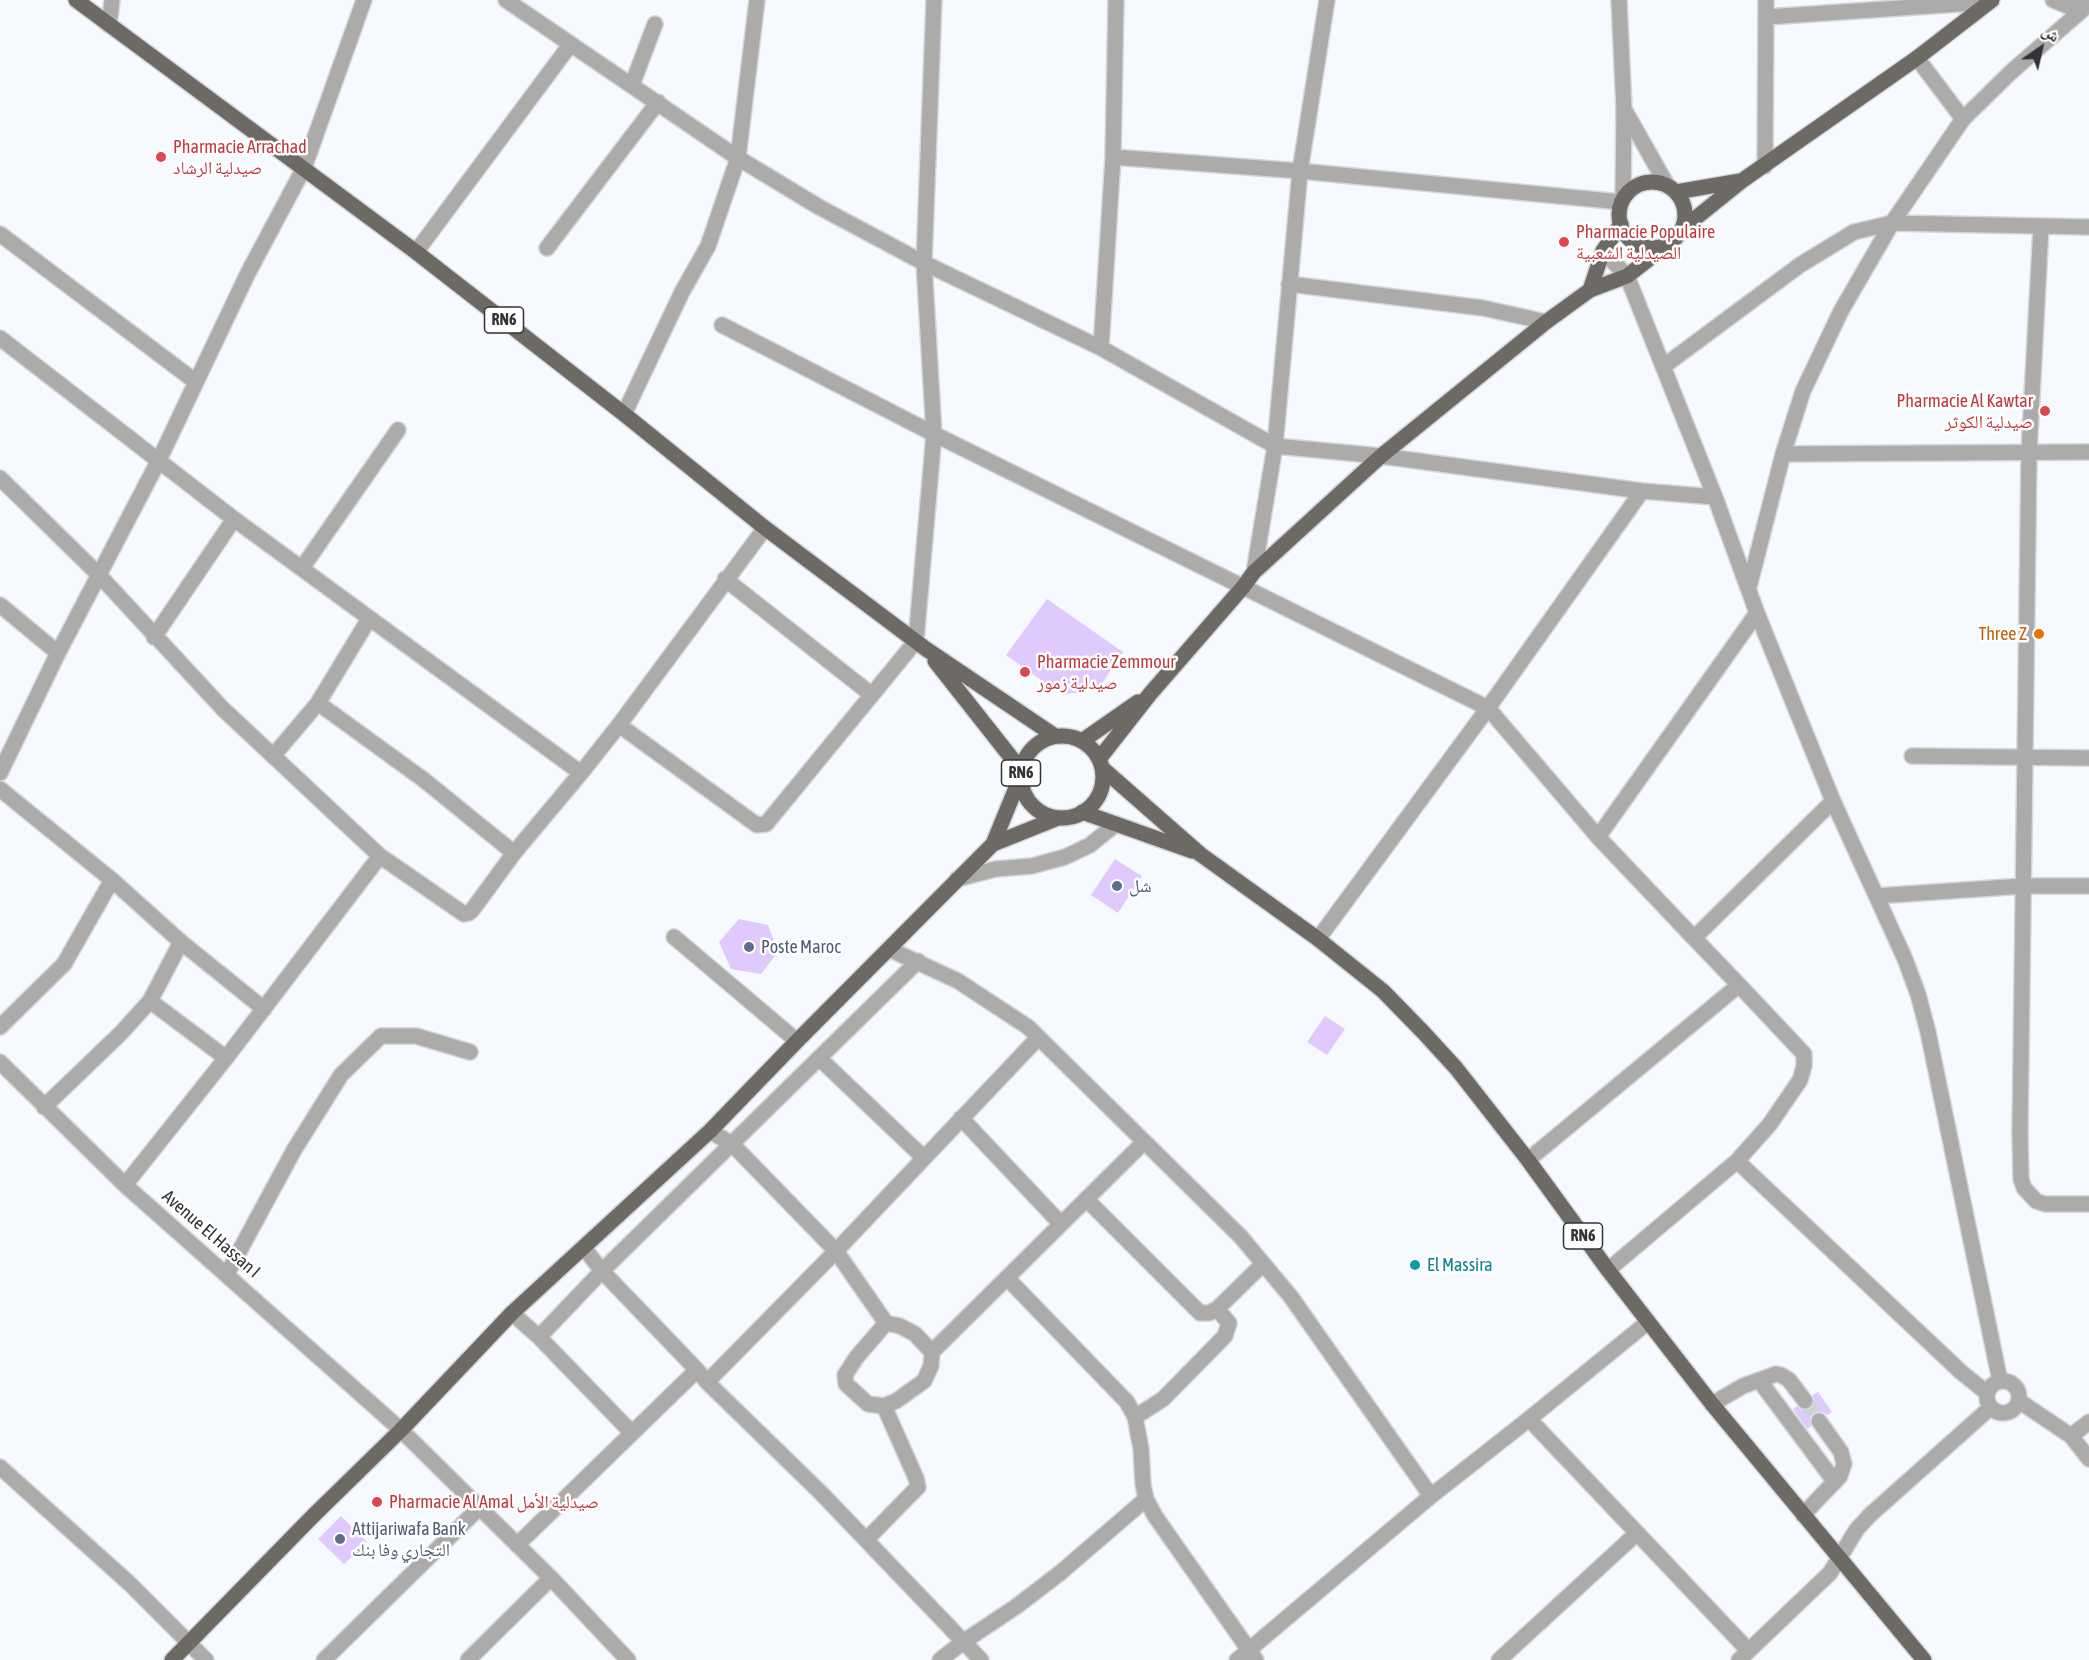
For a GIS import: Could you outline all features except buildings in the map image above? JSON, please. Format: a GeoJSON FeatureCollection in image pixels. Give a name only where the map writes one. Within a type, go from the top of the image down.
{"type":"FeatureCollection","features":[{"type":"Feature","properties":{"kind":"main road","name":"RN6"},"geometry":{"type":"LineString","coordinates":[[76,0],[416,252],[624,414],[765,528],[921,645],[1055,736]]}},
{"type":"Feature","properties":{"kind":"main road"},"geometry":{"type":"LineString","coordinates":[[172,1660],[401,1430],[512,1313],[710,1131],[796,1041],[993,844],[1058,818],[1082,813],[1092,804],[1100,793],[1103,780],[1100,763],[1150,694],[1254,572],[1381,456],[1546,321],[1590,290],[1627,276],[1671,242],[1682,229],[1743,180],[1917,58],[1991,1]]}},
{"type":"Feature","properties":{"kind":"main road"},"geometry":{"type":"LineString","coordinates":[[1672,189],[1743,180]]}},
{"type":"Feature","properties":{"kind":"main road"},"geometry":{"type":"LineString","coordinates":[[1671,242],[1660,247],[1647,247],[1636,243],[1626,235],[1619,213],[1622,200],[1632,189],[1643,183],[1655,182],[1672,189],[1683,203],[1685,216],[1682,229]]}},
{"type":"Feature","properties":{"kind":"main road"},"geometry":{"type":"LineString","coordinates":[[1590,290],[1604,251],[1621,225]]}},
{"type":"Feature","properties":{"kind":"main road","name":"RN6"},"geometry":{"type":"LineString","coordinates":[[921,645],[1021,774]]}},
{"type":"Feature","properties":{"kind":"main road"},"geometry":{"type":"LineString","coordinates":[[1082,741],[1150,694]]}},
{"type":"Feature","properties":{"kind":"main road","name":"RN6"},"geometry":{"type":"LineString","coordinates":[[1058,818],[1036,809],[1028,801],[1023,790],[1021,774],[1025,758],[1032,747],[1055,736],[1071,736],[1092,749],[1100,763],[1200,854],[1318,939],[1383,991],[1456,1068],[1712,1404],[1924,1660]]}},
{"type":"Feature","properties":{"kind":"main road"},"geometry":{"type":"LineString","coordinates":[[993,844],[1021,774]]}},
{"type":"Feature","properties":{"kind":"main road","name":"RN6"},"geometry":{"type":"LineString","coordinates":[[1082,813],[1200,854]]}},
{"type":"Feature","properties":{"kind":"street"},"geometry":{"type":"LineString","coordinates":[[109,25],[112,0]]}},
{"type":"Feature","properties":{"kind":"street"},"geometry":{"type":"LineString","coordinates":[[0,773],[58,653],[159,460],[248,273],[304,168],[364,0]]}},
{"type":"Feature","properties":{"kind":"street"},"geometry":{"type":"LineString","coordinates":[[506,0],[738,158],[819,207],[924,263],[1101,348],[1275,446],[1381,456],[1642,491],[1715,497]]}},
{"type":"Feature","properties":{"kind":"street"},"geometry":{"type":"LineString","coordinates":[[624,414],[682,292],[708,246],[738,158],[757,0]]}},
{"type":"Feature","properties":{"kind":"street"},"geometry":{"type":"LineString","coordinates":[[619,725],[757,825],[766,824],[872,695],[921,645],[934,434],[924,263],[934,0]]}},
{"type":"Feature","properties":{"kind":"street"},"geometry":{"type":"LineString","coordinates":[[1101,348],[1113,157],[1116,0]]}},
{"type":"Feature","properties":{"kind":"street"},"geometry":{"type":"LineString","coordinates":[[1254,572],[1275,446],[1300,171],[1327,0]]}},
{"type":"Feature","properties":{"kind":"street"},"geometry":{"type":"LineString","coordinates":[[1113,157],[1622,200],[1624,109],[1619,0]]}},
{"type":"Feature","properties":{"kind":"street"},"geometry":{"type":"LineString","coordinates":[[1765,166],[1766,0]]}},
{"type":"Feature","properties":{"kind":"street"},"geometry":{"type":"LineString","coordinates":[[2053,0],[2070,7],[2089,5]]}},
{"type":"Feature","properties":{"kind":"street"},"geometry":{"type":"LineString","coordinates":[[1767,17],[1991,1]]}},
{"type":"Feature","properties":{"kind":"street"},"geometry":{"type":"LineString","coordinates":[[1749,587],[1783,454],[1803,391],[1841,311],[1892,223],[1963,119],[2011,72],[2089,5]]}},
{"type":"Feature","properties":{"kind":"street"},"geometry":{"type":"LineString","coordinates":[[632,85],[655,24]]}},
{"type":"Feature","properties":{"kind":"street"},"geometry":{"type":"LineString","coordinates":[[416,252],[570,45]]}},
{"type":"Feature","properties":{"kind":"street"},"geometry":{"type":"LineString","coordinates":[[1917,58],[1963,119]]}},
{"type":"Feature","properties":{"kind":"street"},"geometry":{"type":"LineString","coordinates":[[547,248],[658,102]]}},
{"type":"Feature","properties":{"kind":"street"},"geometry":{"type":"LineString","coordinates":[[1624,109],[1672,189]]}},
{"type":"Feature","properties":{"kind":"street"},"geometry":{"type":"LineString","coordinates":[[1664,366],[1824,249],[1854,232],[1892,223],[2089,227]]}},
{"type":"Feature","properties":{"kind":"street"},"geometry":{"type":"LineString","coordinates":[[2041,227],[2029,452],[2021,1179],[2024,1188],[2037,1201],[2045,1204],[2089,1204]]}},
{"type":"Feature","properties":{"kind":"street"},"geometry":{"type":"LineString","coordinates":[[0,234],[196,382]]}},
{"type":"Feature","properties":{"kind":"street"},"geometry":{"type":"LineString","coordinates":[[1604,251],[1627,276],[1715,497],[1757,613],[1833,801],[1905,959],[1928,1032],[2000,1381]]}},
{"type":"Feature","properties":{"kind":"street"},"geometry":{"type":"LineString","coordinates":[[1289,284],[1483,308],[1546,321]]}},
{"type":"Feature","properties":{"kind":"street"},"geometry":{"type":"LineString","coordinates":[[722,325],[934,434],[1488,708],[1598,837],[1804,1054],[1804,1066],[1800,1080],[1770,1124],[1737,1161],[1608,1270]]}},
{"type":"Feature","properties":{"kind":"street"},"geometry":{"type":"LineString","coordinates":[[0,338],[234,519],[581,773]]}},
{"type":"Feature","properties":{"kind":"street"},"geometry":{"type":"LineString","coordinates":[[302,568],[398,430]]}},
{"type":"Feature","properties":{"kind":"street"},"geometry":{"type":"LineString","coordinates":[[1783,454],[2089,452]]}},
{"type":"Feature","properties":{"kind":"street"},"geometry":{"type":"LineString","coordinates":[[0,478],[99,575],[154,637],[273,756],[380,856],[464,914],[469,913],[514,853],[619,725],[765,528]]}},
{"type":"Feature","properties":{"kind":"street"},"geometry":{"type":"LineString","coordinates":[[1318,939],[1488,708],[1642,491]]}},
{"type":"Feature","properties":{"kind":"street"},"geometry":{"type":"LineString","coordinates":[[154,637],[234,519]]}},
{"type":"Feature","properties":{"kind":"street"},"geometry":{"type":"LineString","coordinates":[[725,579],[872,695]]}},
{"type":"Feature","properties":{"kind":"street"},"geometry":{"type":"LineString","coordinates":[[0,605],[58,653]]}},
{"type":"Feature","properties":{"kind":"street"},"geometry":{"type":"LineString","coordinates":[[1598,837],[1757,613]]}},
{"type":"Feature","properties":{"kind":"street"},"geometry":{"type":"LineString","coordinates":[[273,756],[318,703],[369,619]]}},
{"type":"Feature","properties":{"kind":"street"},"geometry":{"type":"LineString","coordinates":[[318,703],[424,780],[514,853]]}},
{"type":"Feature","properties":{"kind":"street"},"geometry":{"type":"LineString","coordinates":[[1912,756],[2089,758]]}},
{"type":"Feature","properties":{"kind":"street"},"geometry":{"type":"LineString","coordinates":[[0,789],[264,1009]]}},
{"type":"Feature","properties":{"kind":"street"},"geometry":{"type":"LineString","coordinates":[[1694,938],[1833,801]]}},
{"type":"Feature","properties":{"kind":"street"},"geometry":{"type":"LineString","coordinates":[[957,879],[996,869],[1032,866],[1065,857],[1090,845],[1116,825]]}},
{"type":"Feature","properties":{"kind":"street"},"geometry":{"type":"LineString","coordinates":[[124,1185],[226,1058],[380,856]]}},
{"type":"Feature","properties":{"kind":"street"},"geometry":{"type":"LineString","coordinates":[[0,1027],[64,964],[112,880]]}},
{"type":"Feature","properties":{"kind":"street"},"geometry":{"type":"LineString","coordinates":[[1876,896],[2023,886],[2089,885]]}},
{"type":"Feature","properties":{"kind":"street"},"geometry":{"type":"LineString","coordinates":[[674,938],[796,1041]]}},
{"type":"Feature","properties":{"kind":"street"},"geometry":{"type":"LineString","coordinates":[[44,1107],[121,1033],[150,1001],[181,942]]}},
{"type":"Feature","properties":{"kind":"street"},"geometry":{"type":"LineString","coordinates":[[889,949],[958,981],[1028,1027],[1241,1237],[1291,1297],[1431,1497]]}},
{"type":"Feature","properties":{"kind":"street"},"geometry":{"type":"LineString","coordinates":[[539,1337],[602,1271],[918,961]]}},
{"type":"Feature","properties":{"kind":"street"},"geometry":{"type":"LineString","coordinates":[[1528,1160],[1739,985]]}},
{"type":"Feature","properties":{"kind":"street"},"geometry":{"type":"LineString","coordinates":[[150,1001],[226,1058]]}},
{"type":"Feature","properties":{"kind":"street"},"geometry":{"type":"LineString","coordinates":[[227,1274],[294,1150],[341,1075],[381,1036],[416,1036],[470,1052]]}},
{"type":"Feature","properties":{"kind":"street"},"geometry":{"type":"LineString","coordinates":[[707,1382],[836,1251],[1038,1038]]}},
{"type":"Feature","properties":{"kind":"street"},"geometry":{"type":"LineString","coordinates":[[819,1058],[924,1158]]}},
{"type":"Feature","properties":{"kind":"street","name":"Avenue El Hassan I"},"geometry":{"type":"LineString","coordinates":[[0,1062],[124,1185],[401,1430],[551,1578],[628,1660]]}},
{"type":"Feature","properties":{"kind":"street"},"geometry":{"type":"LineString","coordinates":[[962,1118],[1061,1224]]}},
{"type":"Feature","properties":{"kind":"street"},"geometry":{"type":"LineString","coordinates":[[710,1131],[732,1144],[836,1251],[886,1323],[900,1326],[915,1334],[932,1352]]}},
{"type":"Feature","properties":{"kind":"street"},"geometry":{"type":"LineString","coordinates":[[886,1323],[856,1358],[845,1375],[846,1384],[868,1404],[884,1406],[896,1401],[924,1381],[931,1366],[932,1352],[1144,1142]]}},
{"type":"Feature","properties":{"kind":"street"},"geometry":{"type":"LineString","coordinates":[[1529,1419],[1744,1655],[1820,1585],[1840,1560],[1857,1529],[1988,1400],[1994,1383],[2008,1382],[2015,1386],[2019,1393],[2016,1408],[2003,1414],[1996,1412],[1988,1400],[1961,1372],[1737,1161]]}},
{"type":"Feature","properties":{"kind":"street"},"geometry":{"type":"LineString","coordinates":[[1086,1200],[1200,1313],[1209,1313],[1217,1309],[1263,1264]]}},
{"type":"Feature","properties":{"kind":"street"},"geometry":{"type":"LineString","coordinates":[[584,1248],[602,1271],[707,1382],[822,1494],[981,1660]]}},
{"type":"Feature","properties":{"kind":"street"},"geometry":{"type":"LineString","coordinates":[[1007,1278],[1127,1402],[1135,1417],[1146,1499],[1247,1657],[1431,1497],[1648,1322]]}},
{"type":"Feature","properties":{"kind":"street"},"geometry":{"type":"LineString","coordinates":[[1135,1417],[1163,1399],[1225,1336],[1229,1323],[1217,1309]]}},
{"type":"Feature","properties":{"kind":"street"},"geometry":{"type":"LineString","coordinates":[[512,1313],[539,1337],[632,1433]]}},
{"type":"Feature","properties":{"kind":"street"},"geometry":{"type":"LineString","coordinates":[[517,1545],[697,1370]]}},
{"type":"Feature","properties":{"kind":"street"},"geometry":{"type":"LineString","coordinates":[[1712,1404],[1736,1390],[1776,1374],[1785,1377],[1805,1401]]}},
{"type":"Feature","properties":{"kind":"street"},"geometry":{"type":"LineString","coordinates":[[1759,1380],[1835,1482]]}},
{"type":"Feature","properties":{"kind":"street"},"geometry":{"type":"LineString","coordinates":[[2019,1401],[2071,1436],[2089,1459]]}},
{"type":"Feature","properties":{"kind":"street"},"geometry":{"type":"LineString","coordinates":[[866,1540],[918,1487],[884,1406]]}},
{"type":"Feature","properties":{"kind":"street"},"geometry":{"type":"LineString","coordinates":[[1803,1515],[1835,1482],[1843,1470],[1843,1458],[1819,1421]]}},
{"type":"Feature","properties":{"kind":"street"},"geometry":{"type":"LineString","coordinates":[[2071,1436],[2089,1422]]}},
{"type":"Feature","properties":{"kind":"street"},"geometry":{"type":"LineString","coordinates":[[0,1467],[130,1584],[206,1660]]}},
{"type":"Feature","properties":{"kind":"street"},"geometry":{"type":"LineString","coordinates":[[940,1660],[963,1641],[1017,1606],[1060,1573],[1146,1499]]}},
{"type":"Feature","properties":{"kind":"street"},"geometry":{"type":"LineString","coordinates":[[324,1660],[479,1508]]}},
{"type":"Feature","properties":{"kind":"street"},"geometry":{"type":"LineString","coordinates":[[1499,1660],[1636,1534]]}},
{"type":"Feature","properties":{"kind":"street"},"geometry":{"type":"LineString","coordinates":[[468,1660],[551,1578]]}},
{"type":"Feature","properties":{"kind":"tunnel"},"geometry":{"type":"LineString","coordinates":[[1805,1401],[1819,1421]]}},
{"type":"Feature","properties":{"kind":"place","name":"Pharmacie Arrachad صيدلية الرشاد"},"geometry":{"type":"Point","coordinates":[161,157]}},
{"type":"Feature","properties":{"kind":"place","name":"Pharmacie Populaire الصيدلية الشعبية"},"geometry":{"type":"Point","coordinates":[1564,242]}},
{"type":"Feature","properties":{"kind":"place","name":"Pharmacie Al Kawtar صيدلية الكوثر"},"geometry":{"type":"Point","coordinates":[2045,411]}},
{"type":"Feature","properties":{"kind":"place","name":"Three Z"},"geometry":{"type":"Point","coordinates":[2039,634]}},
{"type":"Feature","properties":{"kind":"place","name":"Pharmacie Zemmour صيدلية زمور"},"geometry":{"type":"Point","coordinates":[1025,672]}},
{"type":"Feature","properties":{"kind":"place","name":"شل"},"geometry":{"type":"Point","coordinates":[1117,886]}},
{"type":"Feature","properties":{"kind":"place","name":"Poste Maroc"},"geometry":{"type":"Point","coordinates":[749,947]}},
{"type":"Feature","properties":{"kind":"place","name":"El Massira"},"geometry":{"type":"Point","coordinates":[1415,1265]}},
{"type":"Feature","properties":{"kind":"place","name":"Pharmacie Al Amal صيدلية الأمل"},"geometry":{"type":"Point","coordinates":[377,1502]}},
{"type":"Feature","properties":{"kind":"place","name":"Attijariwafa Bank التجاري وفا بنك"},"geometry":{"type":"Point","coordinates":[340,1539]}}]}
